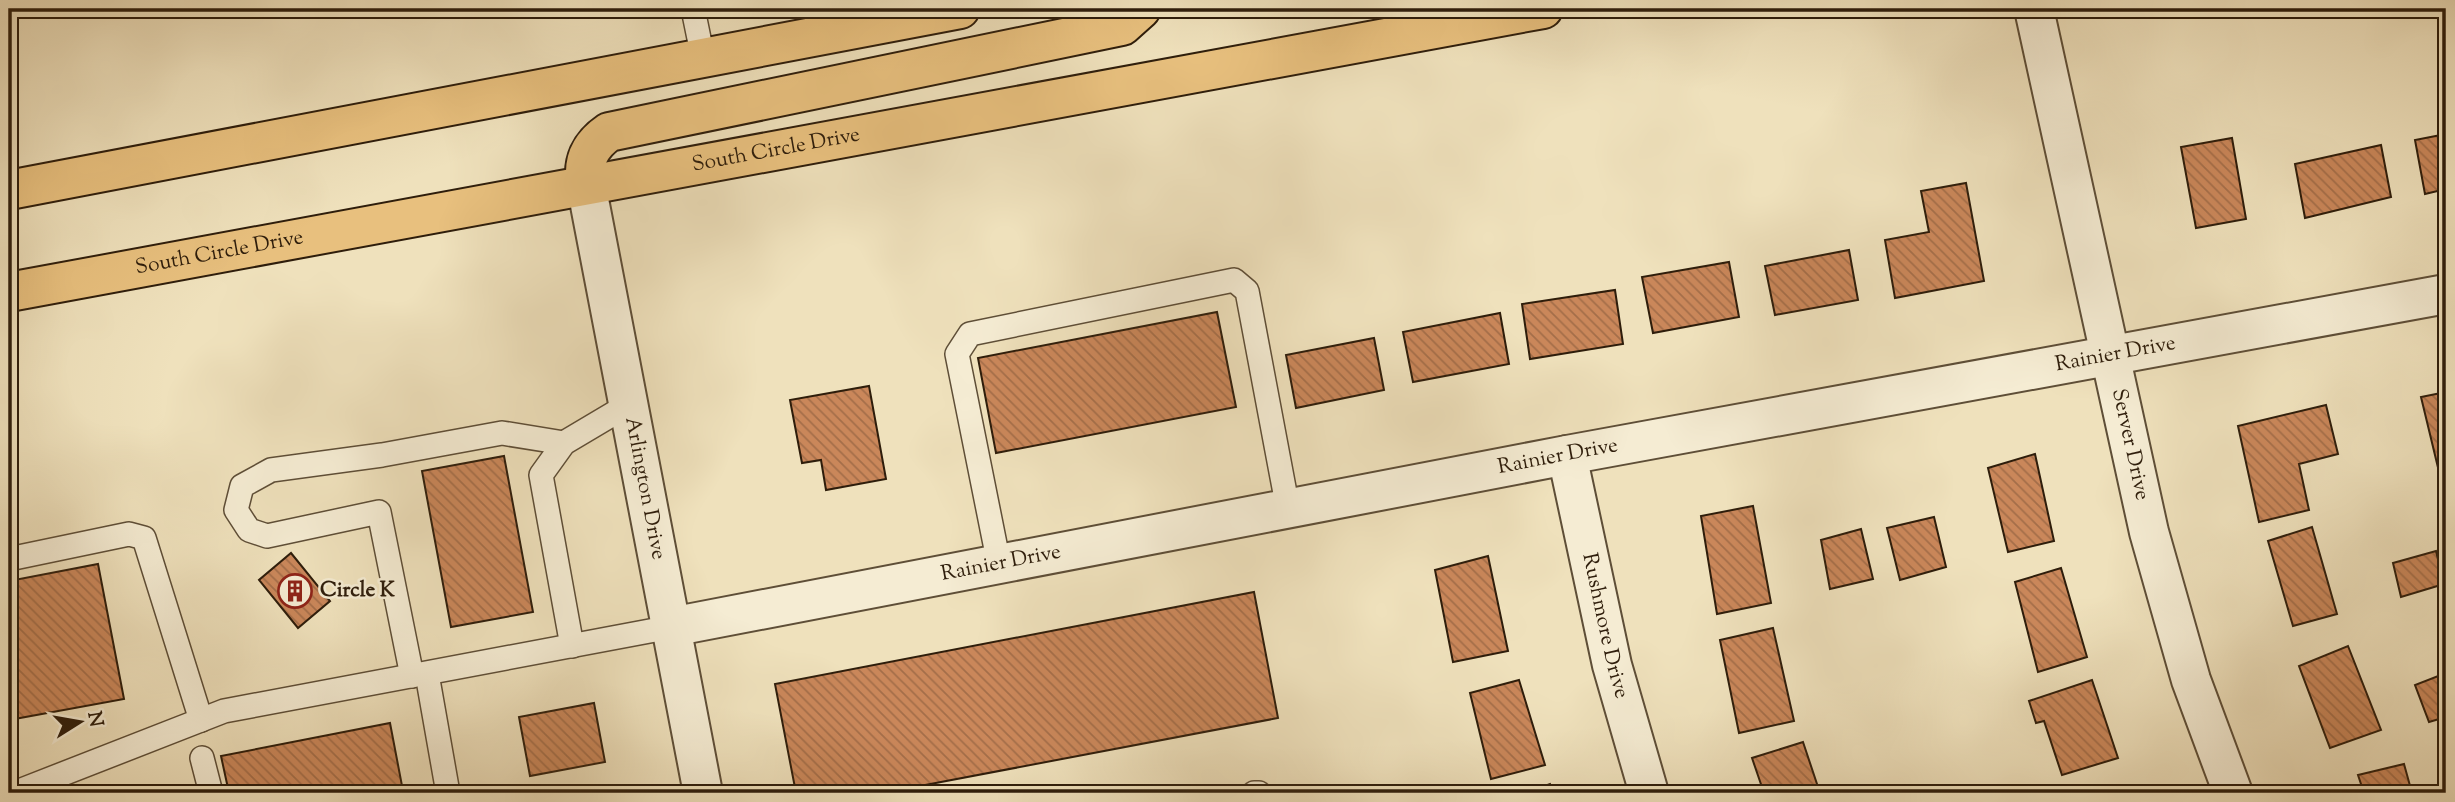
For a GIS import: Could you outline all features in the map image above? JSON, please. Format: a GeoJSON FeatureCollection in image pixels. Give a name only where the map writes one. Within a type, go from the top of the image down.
{"type":"FeatureCollection","features":[{"type":"Feature","properties":{"kind":"main road"},"geometry":{"type":"LineString","coordinates":[[9,190],[960,9]]}},
{"type":"Feature","properties":{"kind":"main road"},"geometry":{"type":"LineString","coordinates":[[586,184],[587,156],[594,144],[609,132],[1122,26],[1142,9]]}},
{"type":"Feature","properties":{"kind":"main road","name":"South Circle Drive"},"geometry":{"type":"LineString","coordinates":[[9,292],[1543,9]]}},
{"type":"Feature","properties":{"kind":"street","name":"Server Drive"},"geometry":{"type":"LineString","coordinates":[[2034,9],[2108,355],[2152,545],[2192,680],[2233,793]]}},
{"type":"Feature","properties":{"kind":"street","name":"Arlington Drive"},"geometry":{"type":"LineString","coordinates":[[586,184],[703,793]]}},
{"type":"Feature","properties":{"kind":"street","name":"Rainier Drive"},"geometry":{"type":"LineString","coordinates":[[671,627],[1567,455],[2446,293]]}},
{"type":"Feature","properties":{"kind":"street","name":"Rushmore Drive"},"geometry":{"type":"LineString","coordinates":[[1567,455],[1612,665],[1649,793]]}},
{"type":"Feature","properties":{"kind":"lane"},"geometry":{"type":"LineString","coordinates":[[693,9],[703,58]]}},
{"type":"Feature","properties":{"kind":"lane"},"geometry":{"type":"LineString","coordinates":[[999,564],[957,354],[970,334],[1234,280],[1247,291],[1287,509]]}},
{"type":"Feature","properties":{"kind":"lane"},"geometry":{"type":"LineString","coordinates":[[572,646],[541,475],[564,443],[628,404]]}},
{"type":"Feature","properties":{"kind":"lane"},"geometry":{"type":"LineString","coordinates":[[448,793],[379,512],[267,536],[248,530],[236,510],[242,486],[271,470],[382,455],[502,433],[564,443]]}},
{"type":"Feature","properties":{"kind":"lane"},"geometry":{"type":"LineString","coordinates":[[9,559],[129,534],[144,538],[201,720]]}},
{"type":"Feature","properties":{"kind":"lane"},"geometry":{"type":"LineString","coordinates":[[15,793],[224,711],[671,627]]}},
{"type":"Feature","properties":{"kind":"lane"},"geometry":{"type":"LineString","coordinates":[[202,758],[211,793]]}},
{"type":"Feature","properties":{"kind":"lane"},"geometry":{"type":"LineString","coordinates":[[1254,793],[1259,793]]}},
{"type":"Feature","properties":{"kind":"building"},"geometry":{"type":"Polygon","coordinates":[[[2446,134],[2446,189],[2425,194],[2415,140],[2446,134]]]}},
{"type":"Feature","properties":{"kind":"building"},"geometry":{"type":"Polygon","coordinates":[[[2232,138],[2246,219],[2196,228],[2181,147],[2232,138]]]}},
{"type":"Feature","properties":{"kind":"building"},"geometry":{"type":"Polygon","coordinates":[[[2381,145],[2391,197],[2305,218],[2295,164],[2381,145]]]}},
{"type":"Feature","properties":{"kind":"building"},"geometry":{"type":"Polygon","coordinates":[[[1966,183],[1984,281],[1895,298],[1885,240],[1929,232],[1921,191],[1966,183]]]}},
{"type":"Feature","properties":{"kind":"building"},"geometry":{"type":"Polygon","coordinates":[[[1849,250],[1858,300],[1775,315],[1765,266],[1849,250]]]}},
{"type":"Feature","properties":{"kind":"building"},"geometry":{"type":"Polygon","coordinates":[[[1729,262],[1739,317],[1653,333],[1642,277],[1729,262]]]}},
{"type":"Feature","properties":{"kind":"building"},"geometry":{"type":"Polygon","coordinates":[[[1615,290],[1623,344],[1530,359],[1522,304],[1615,290]]]}},
{"type":"Feature","properties":{"kind":"building"},"geometry":{"type":"Polygon","coordinates":[[[1217,312],[1236,407],[996,453],[978,358],[1217,312]]]}},
{"type":"Feature","properties":{"kind":"building"},"geometry":{"type":"Polygon","coordinates":[[[1500,313],[1509,364],[1413,382],[1403,332],[1500,313]]]}},
{"type":"Feature","properties":{"kind":"building"},"geometry":{"type":"Polygon","coordinates":[[[1374,338],[1384,390],[1296,408],[1286,355],[1374,338]]]}},
{"type":"Feature","properties":{"kind":"building"},"geometry":{"type":"Polygon","coordinates":[[[869,386],[886,479],[826,490],[821,460],[802,463],[790,400],[869,386]]]}},
{"type":"Feature","properties":{"kind":"building"},"geometry":{"type":"Polygon","coordinates":[[[2446,392],[2446,479],[2441,480],[2421,397],[2446,392]]]}},
{"type":"Feature","properties":{"kind":"building"},"geometry":{"type":"Polygon","coordinates":[[[2326,405],[2338,454],[2299,464],[2309,510],[2259,522],[2238,426],[2326,405]]]}},
{"type":"Feature","properties":{"kind":"building"},"geometry":{"type":"Polygon","coordinates":[[[2035,454],[2054,541],[2008,552],[1988,468],[2035,454]]]}},
{"type":"Feature","properties":{"kind":"building","name":"Circle K"},"geometry":{"type":"Polygon","coordinates":[[[504,456],[533,612],[451,627],[422,471],[504,456]]]}},
{"type":"Feature","properties":{"kind":"building"},"geometry":{"type":"Polygon","coordinates":[[[1753,506],[1771,603],[1717,614],[1701,516],[1753,506]]]}},
{"type":"Feature","properties":{"kind":"building"},"geometry":{"type":"Polygon","coordinates":[[[1934,517],[1946,567],[1900,580],[1887,528],[1934,517]]]}},
{"type":"Feature","properties":{"kind":"building"},"geometry":{"type":"Polygon","coordinates":[[[2312,527],[2337,614],[2293,626],[2268,541],[2312,527]]]}},
{"type":"Feature","properties":{"kind":"building"},"geometry":{"type":"Polygon","coordinates":[[[1861,529],[1873,579],[1830,589],[1821,540],[1861,529]]]}},
{"type":"Feature","properties":{"kind":"building"},"geometry":{"type":"Polygon","coordinates":[[[2436,551],[2444,584],[2401,597],[2393,563],[2436,551]]]}},
{"type":"Feature","properties":{"kind":"building","name":"Circle K"},"geometry":{"type":"Polygon","coordinates":[[[291,553],[330,601],[298,628],[259,580],[291,553]]]}},
{"type":"Feature","properties":{"kind":"building"},"geometry":{"type":"Polygon","coordinates":[[[1488,556],[1508,651],[1453,662],[1435,570],[1488,556]]]}},
{"type":"Feature","properties":{"kind":"building"},"geometry":{"type":"Polygon","coordinates":[[[98,564],[124,699],[9,720],[9,581],[98,564]]]}},
{"type":"Feature","properties":{"kind":"building"},"geometry":{"type":"Polygon","coordinates":[[[2061,568],[2087,657],[2038,672],[2015,582],[2061,568]]]}},
{"type":"Feature","properties":{"kind":"building"},"geometry":{"type":"Polygon","coordinates":[[[1254,592],[1278,718],[904,789],[905,793],[796,793],[775,684],[1254,592]]]}},
{"type":"Feature","properties":{"kind":"building"},"geometry":{"type":"Polygon","coordinates":[[[1773,628],[1794,721],[1739,733],[1720,640],[1773,628]]]}},
{"type":"Feature","properties":{"kind":"building"},"geometry":{"type":"Polygon","coordinates":[[[2348,646],[2381,730],[2330,748],[2299,666],[2348,646]]]}},
{"type":"Feature","properties":{"kind":"building"},"geometry":{"type":"Polygon","coordinates":[[[2446,673],[2446,717],[2429,722],[2415,685],[2446,673]]]}},
{"type":"Feature","properties":{"kind":"building"},"geometry":{"type":"Polygon","coordinates":[[[1519,680],[1545,765],[1491,779],[1470,693],[1519,680]]]}},
{"type":"Feature","properties":{"kind":"building"},"geometry":{"type":"Polygon","coordinates":[[[2092,680],[2118,758],[2062,775],[2044,721],[2036,723],[2029,701],[2092,680]]]}},
{"type":"Feature","properties":{"kind":"building"},"geometry":{"type":"Polygon","coordinates":[[[594,703],[605,762],[530,776],[519,717],[594,703]]]}},
{"type":"Feature","properties":{"kind":"building"},"geometry":{"type":"Polygon","coordinates":[[[390,723],[403,791],[229,793],[221,756],[390,723]]]}},
{"type":"Feature","properties":{"kind":"building"},"geometry":{"type":"Polygon","coordinates":[[[1803,742],[1820,793],[1764,793],[1752,758],[1803,742]]]}},
{"type":"Feature","properties":{"kind":"building"},"geometry":{"type":"Polygon","coordinates":[[[2404,764],[2412,793],[2364,793],[2358,775],[2404,764]]]}},
{"type":"Feature","properties":{"kind":"building"},"geometry":{"type":"Polygon","coordinates":[[[1550,784],[1553,793],[1525,793],[1550,784]]]}},
{"type":"Feature","properties":{"kind":"place","name":"Circle K"},"geometry":{"type":"Point","coordinates":[295,591]}}]}
